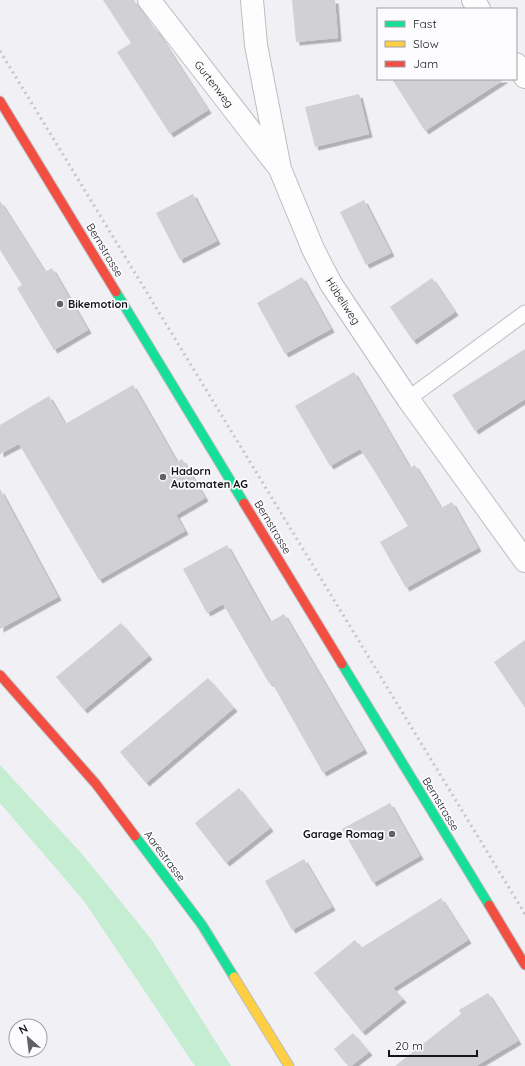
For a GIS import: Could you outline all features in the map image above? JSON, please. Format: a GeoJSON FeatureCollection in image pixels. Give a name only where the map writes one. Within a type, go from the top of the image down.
{"type":"FeatureCollection","features":[{"type":"Feature","properties":{"kind":"main road","name":"Bernstrasse"},"geometry":{"type":"LineString","coordinates":[[0,101],[525,965]]}},
{"type":"Feature","properties":{"kind":"main road","name":"Aarestrasse"},"geometry":{"type":"LineString","coordinates":[[0,675],[96,784],[202,925],[289,1066]]}},
{"type":"Feature","properties":{"kind":"street","name":"Gurtenweg"},"geometry":{"type":"LineString","coordinates":[[149,0],[280,169]]}},
{"type":"Feature","properties":{"kind":"street","name":"Hübeliweg"},"geometry":{"type":"LineString","coordinates":[[252,0],[256,45],[280,169],[313,249],[331,284],[408,398],[525,561]]}},
{"type":"Feature","properties":{"kind":"street"},"geometry":{"type":"LineString","coordinates":[[517,65],[525,77]]}},
{"type":"Feature","properties":{"kind":"lane"},"geometry":{"type":"LineString","coordinates":[[408,398],[525,313]]}},
{"type":"Feature","properties":{"kind":"green space"},"geometry":{"type":"Polygon","coordinates":[[[0,765],[82,854],[151,939],[231,1066],[195,1066],[84,901],[0,803],[0,765]]]}},
{"type":"Feature","properties":{"kind":"building"},"geometry":{"type":"Polygon","coordinates":[[[103,0],[134,0],[153,29],[155,28],[208,110],[170,134],[117,52],[131,43],[103,0]]]}},
{"type":"Feature","properties":{"kind":"building"},"geometry":{"type":"Polygon","coordinates":[[[292,0],[335,0],[338,38],[296,42],[292,0]]]}},
{"type":"Feature","properties":{"kind":"building"},"geometry":{"type":"Polygon","coordinates":[[[393,80],[503,80],[425,131],[393,80]]]}},
{"type":"Feature","properties":{"kind":"building"},"geometry":{"type":"Polygon","coordinates":[[[359,94],[369,134],[315,147],[305,107],[359,94]]]}},
{"type":"Feature","properties":{"kind":"building"},"geometry":{"type":"Polygon","coordinates":[[[193,194],[217,241],[180,260],[156,213],[193,194]]]}},
{"type":"Feature","properties":{"kind":"building"},"geometry":{"type":"Polygon","coordinates":[[[364,200],[391,253],[366,265],[340,212],[364,200]]]}},
{"type":"Feature","properties":{"kind":"building"},"geometry":{"type":"Polygon","coordinates":[[[0,201],[45,272],[52,268],[88,330],[54,350],[17,288],[22,285],[0,250],[0,201]]]}},
{"type":"Feature","properties":{"kind":"building"},"geometry":{"type":"Polygon","coordinates":[[[302,277],[331,329],[285,354],[257,303],[302,277]]]}},
{"type":"Feature","properties":{"kind":"building"},"geometry":{"type":"Polygon","coordinates":[[[432,278],[455,312],[413,341],[390,307],[432,278]]]}},
{"type":"Feature","properties":{"kind":"building"},"geometry":{"type":"Polygon","coordinates":[[[525,349],[525,399],[475,431],[452,395],[525,349]]]}},
{"type":"Feature","properties":{"kind":"building"},"geometry":{"type":"Polygon","coordinates":[[[354,372],[410,468],[415,465],[441,508],[452,502],[478,548],[406,588],[380,542],[408,526],[360,449],[330,466],[295,406],[354,372]]]}},
{"type":"Feature","properties":{"kind":"building"},"geometry":{"type":"Polygon","coordinates":[[[133,385],[177,462],[182,459],[205,498],[176,515],[185,531],[99,580],[19,444],[0,454],[0,425],[49,396],[65,424],[133,385]]]}},
{"type":"Feature","properties":{"kind":"building"},"geometry":{"type":"Polygon","coordinates":[[[0,489],[58,597],[0,629],[0,489]]]}},
{"type":"Feature","properties":{"kind":"building"},"geometry":{"type":"Polygon","coordinates":[[[227,545],[270,622],[284,614],[364,750],[323,773],[272,683],[269,683],[223,604],[207,613],[183,569],[227,545]]]}},
{"type":"Feature","properties":{"kind":"building"},"geometry":{"type":"Polygon","coordinates":[[[121,623],[149,656],[84,710],[56,677],[121,623]]]}},
{"type":"Feature","properties":{"kind":"building"},"geometry":{"type":"Polygon","coordinates":[[[525,640],[525,708],[494,662],[525,640]]]}},
{"type":"Feature","properties":{"kind":"building"},"geometry":{"type":"Polygon","coordinates":[[[208,678],[234,708],[146,783],[120,752],[208,678]]]}},
{"type":"Feature","properties":{"kind":"building"},"geometry":{"type":"Polygon","coordinates":[[[239,788],[270,828],[226,863],[195,823],[239,788]]]}},
{"type":"Feature","properties":{"kind":"building"},"geometry":{"type":"Polygon","coordinates":[[[390,803],[420,856],[373,883],[342,829],[390,803]]]}},
{"type":"Feature","properties":{"kind":"building"},"geometry":{"type":"Polygon","coordinates":[[[304,859],[332,907],[292,930],[265,881],[304,859]]]}},
{"type":"Feature","properties":{"kind":"building"},"geometry":{"type":"Polygon","coordinates":[[[441,898],[468,940],[393,988],[403,999],[362,1032],[314,973],[355,940],[361,948],[441,898]]]}},
{"type":"Feature","properties":{"kind":"building"},"geometry":{"type":"Polygon","coordinates":[[[488,993],[518,1041],[476,1066],[395,1066],[461,1014],[459,1010],[488,993]]]}},
{"type":"Feature","properties":{"kind":"building"},"geometry":{"type":"Polygon","coordinates":[[[353,1033],[369,1052],[351,1066],[348,1066],[334,1049],[353,1033]]]}},
{"type":"Feature","properties":{"kind":"railway"},"geometry":{"type":"LineString","coordinates":[[0,51],[525,914]]}},
{"type":"Feature","properties":{"kind":"traffic: fast"},"geometry":{"type":"LineString","coordinates":[[116,292],[244,503]]}},
{"type":"Feature","properties":{"kind":"traffic: fast"},"geometry":{"type":"LineString","coordinates":[[342,664],[489,905]]}},
{"type":"Feature","properties":{"kind":"traffic: fast"},"geometry":{"type":"LineString","coordinates":[[135,836],[202,925],[234,977]]}},
{"type":"Feature","properties":{"kind":"traffic: slow"},"geometry":{"type":"LineString","coordinates":[[234,977],[289,1066]]}},
{"type":"Feature","properties":{"kind":"traffic: jam"},"geometry":{"type":"LineString","coordinates":[[0,101],[116,292]]}},
{"type":"Feature","properties":{"kind":"traffic: jam"},"geometry":{"type":"LineString","coordinates":[[244,503],[342,664]]}},
{"type":"Feature","properties":{"kind":"traffic: jam"},"geometry":{"type":"LineString","coordinates":[[0,675],[96,784],[135,836]]}},
{"type":"Feature","properties":{"kind":"traffic: jam"},"geometry":{"type":"LineString","coordinates":[[489,905],[525,965]]}},
{"type":"Feature","properties":{"kind":"place","name":"Bikemotion"},"geometry":{"type":"Point","coordinates":[60,304]}},
{"type":"Feature","properties":{"kind":"place","name":"Hadorn Automaten AG"},"geometry":{"type":"Point","coordinates":[163,477]}},
{"type":"Feature","properties":{"kind":"place","name":"Garage Romag"},"geometry":{"type":"Point","coordinates":[392,834]}}]}
